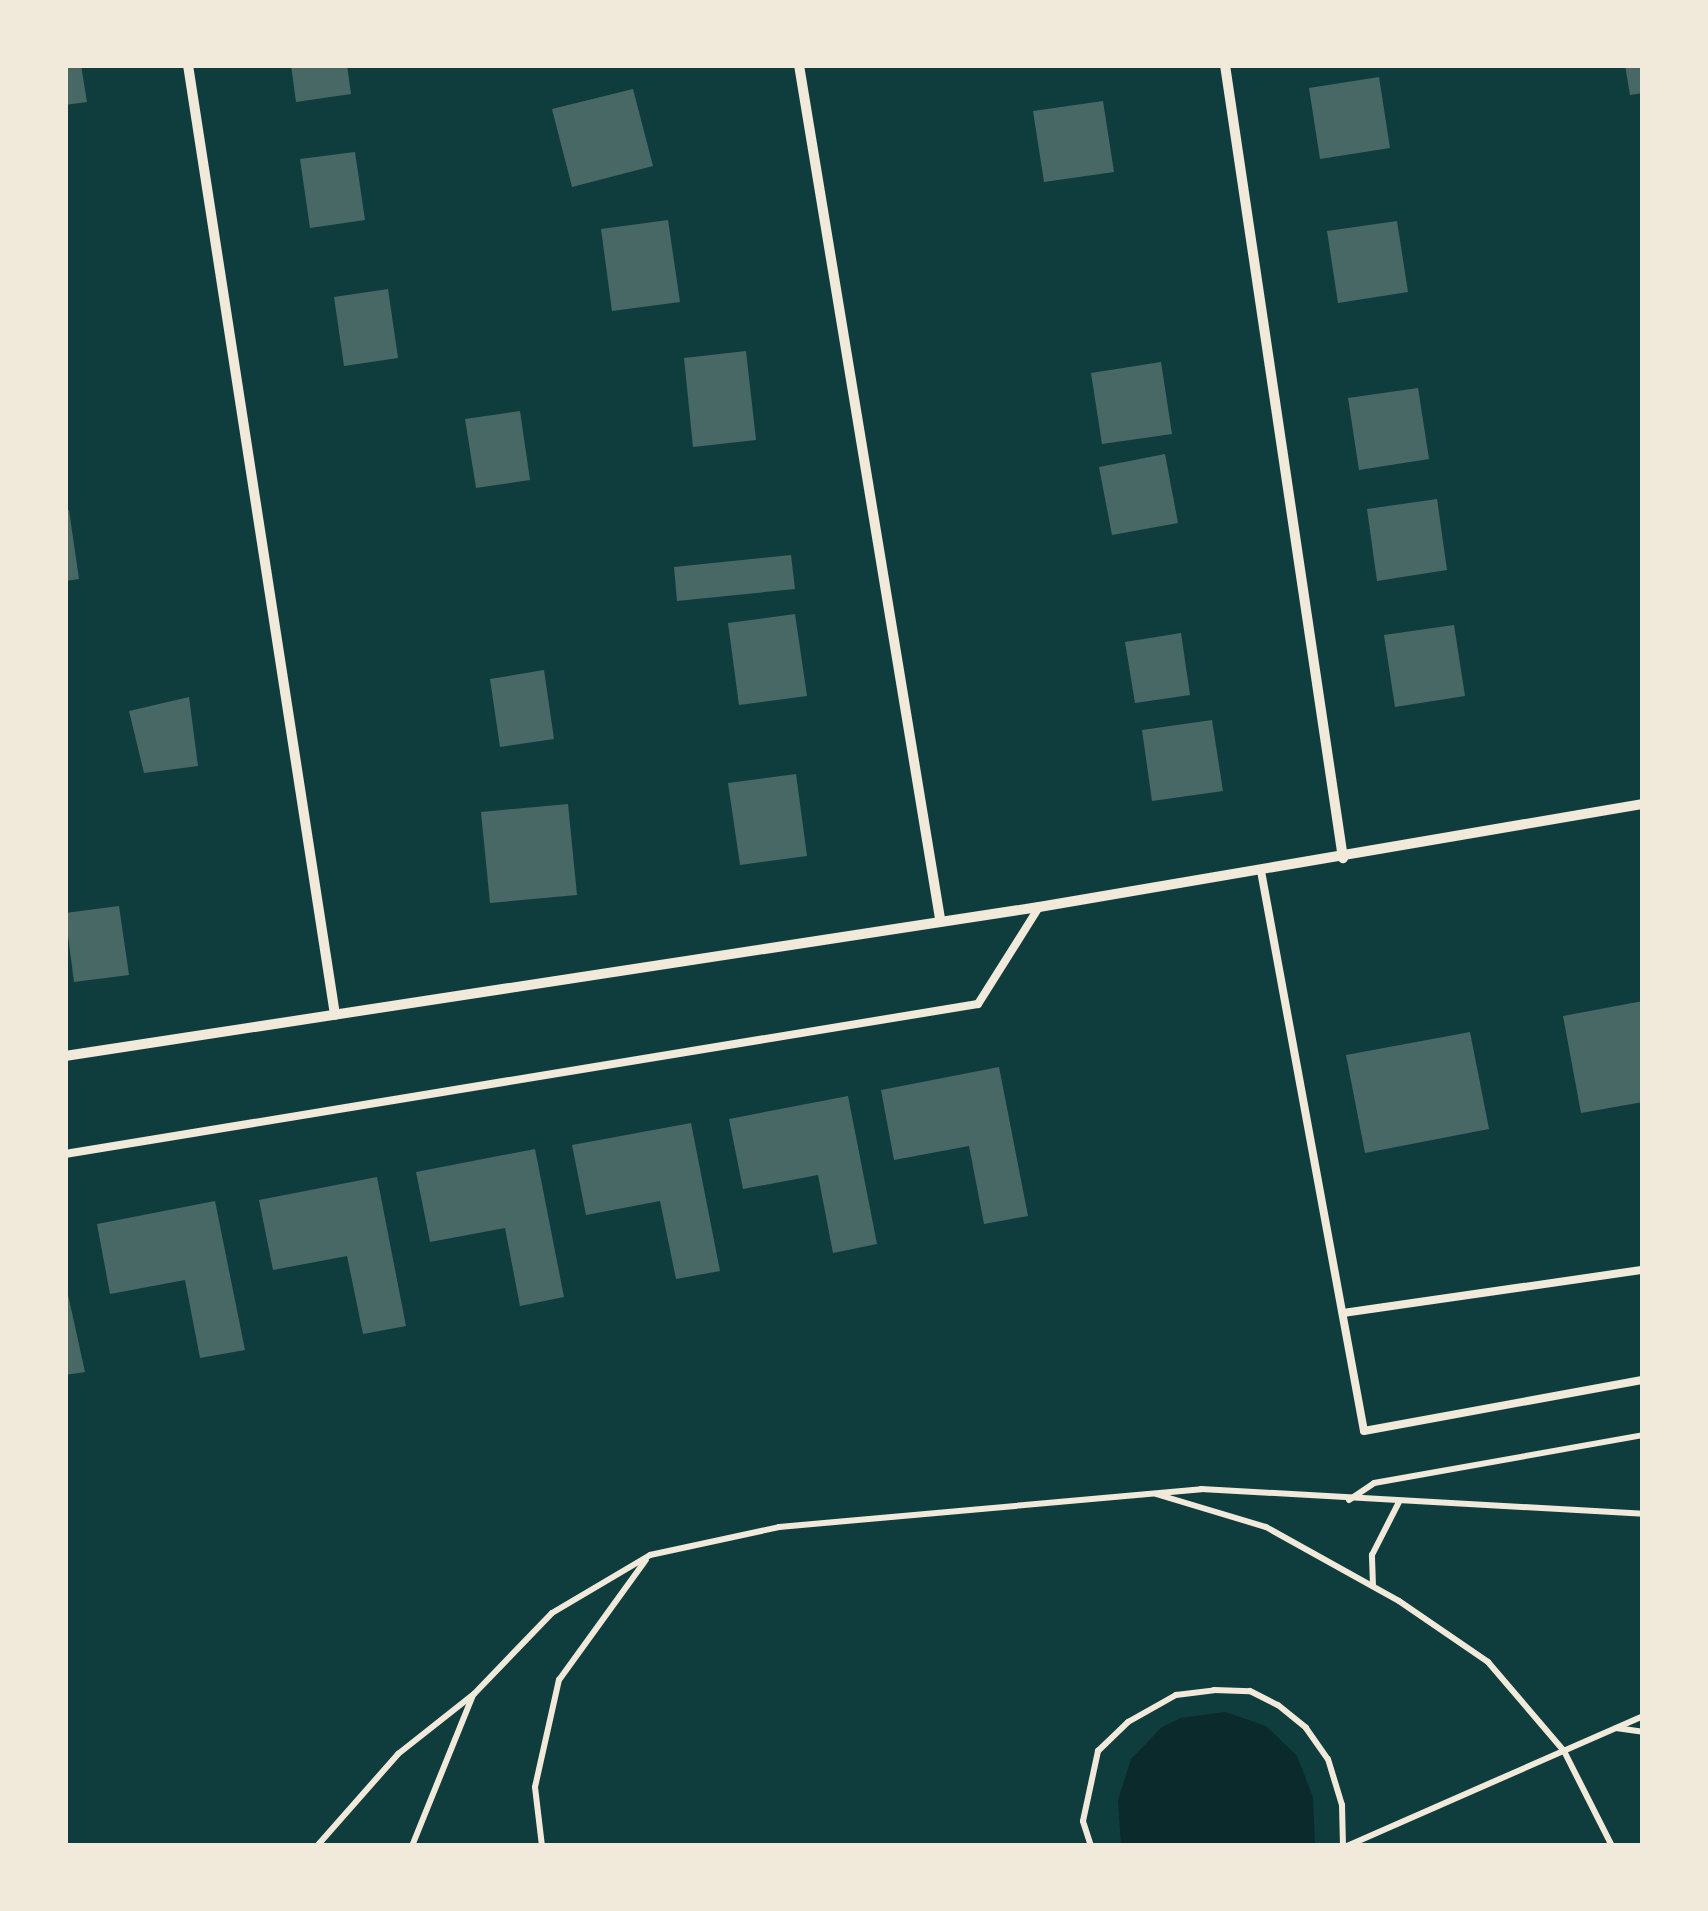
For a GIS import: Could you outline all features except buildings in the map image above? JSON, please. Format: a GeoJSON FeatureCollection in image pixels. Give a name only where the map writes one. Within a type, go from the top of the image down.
{"type":"FeatureCollection","features":[{"type":"Feature","properties":{"kind":"street"},"geometry":{"type":"LineString","coordinates":[[188,65],[335,1015]]}},
{"type":"Feature","properties":{"kind":"street"},"geometry":{"type":"LineString","coordinates":[[800,65],[940,919]]}},
{"type":"Feature","properties":{"kind":"street"},"geometry":{"type":"LineString","coordinates":[[1225,65],[1344,858]]}},
{"type":"Feature","properties":{"kind":"street"},"geometry":{"type":"LineString","coordinates":[[65,1056],[940,919],[1039,907],[1643,804]]}},
{"type":"Feature","properties":{"kind":"lane"},"geometry":{"type":"LineString","coordinates":[[1261,871],[1364,1431],[1643,1380]]}},
{"type":"Feature","properties":{"kind":"lane"},"geometry":{"type":"LineString","coordinates":[[65,1154],[978,1004],[1039,907]]}},
{"type":"Feature","properties":{"kind":"lane"},"geometry":{"type":"LineString","coordinates":[[1343,1313],[1643,1270]]}},
{"type":"Feature","properties":{"kind":"path"},"geometry":{"type":"LineString","coordinates":[[1348,1500],[1374,1483],[1643,1435]]}},
{"type":"Feature","properties":{"kind":"path"},"geometry":{"type":"LineString","coordinates":[[318,1846],[398,1754],[474,1694],[552,1613],[650,1555],[779,1527],[1201,1489],[1643,1514]]}},
{"type":"Feature","properties":{"kind":"path"},"geometry":{"type":"LineString","coordinates":[[1152,1493],[1266,1527],[1374,1587],[1488,1662],[1564,1751],[1612,1846]]}},
{"type":"Feature","properties":{"kind":"path"},"geometry":{"type":"LineString","coordinates":[[1374,1587],[1372,1555],[1399,1502]]}},
{"type":"Feature","properties":{"kind":"path"},"geometry":{"type":"LineString","coordinates":[[542,1846],[535,1787],[559,1680],[650,1555]]}},
{"type":"Feature","properties":{"kind":"path"},"geometry":{"type":"LineString","coordinates":[[1091,1846],[1083,1821],[1098,1751],[1128,1722],[1176,1696],[1214,1690],[1250,1692],[1278,1704],[1306,1728],[1328,1759],[1342,1805],[1345,1846],[1643,1716]]}},
{"type":"Feature","properties":{"kind":"path"},"geometry":{"type":"LineString","coordinates":[[412,1846],[474,1694]]}},
{"type":"Feature","properties":{"kind":"path"},"geometry":{"type":"LineString","coordinates":[[1615,1728],[1643,1732]]}},
{"type":"Feature","properties":{"kind":"water"},"geometry":{"type":"Polygon","coordinates":[[[1225,1712],[1266,1726],[1297,1756],[1313,1797],[1315,1846],[1121,1846],[1118,1800],[1131,1759],[1162,1727],[1181,1718],[1225,1712]]]}}]}
